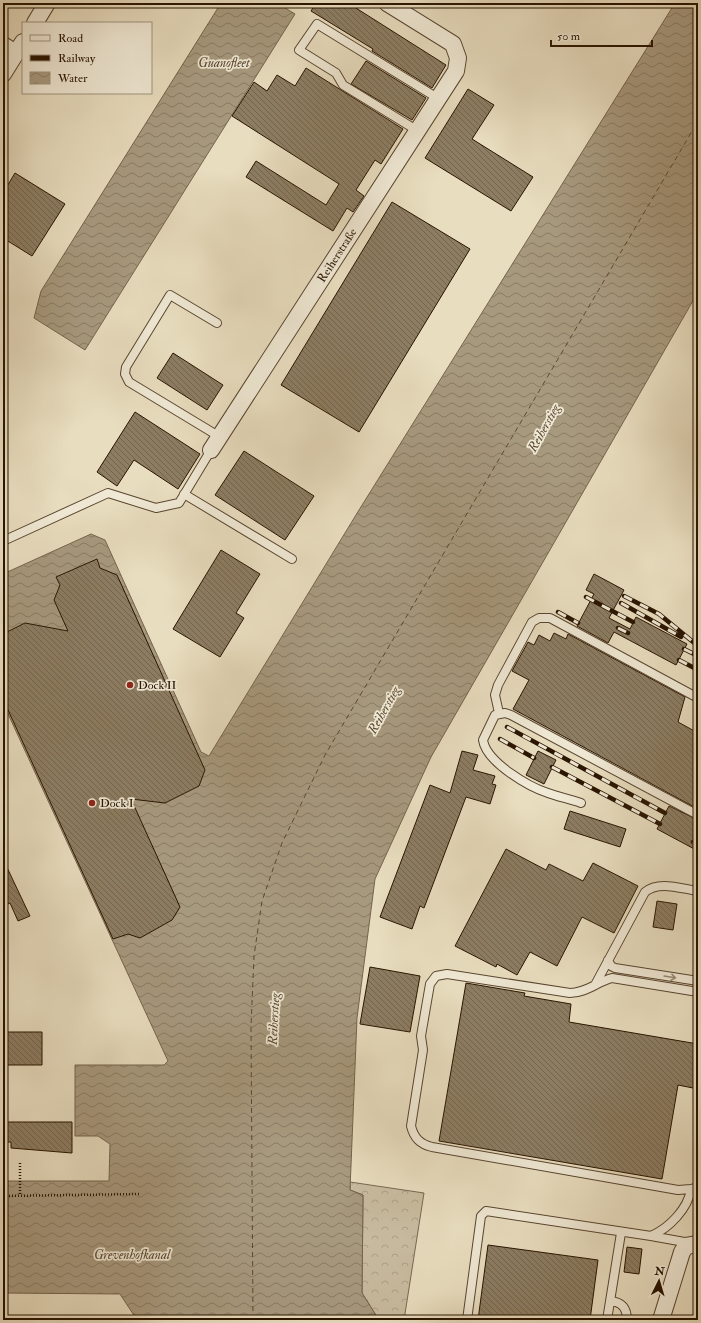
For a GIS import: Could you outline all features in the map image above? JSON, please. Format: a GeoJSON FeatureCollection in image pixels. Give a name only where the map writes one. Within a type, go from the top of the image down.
{"type":"FeatureCollection","features":[{"type":"Feature","properties":{"kind":"street"},"geometry":{"type":"LineString","coordinates":[[36,22],[47,3]]}},
{"type":"Feature","properties":{"kind":"street","name":"Reiherstraße"},"geometry":{"type":"LineString","coordinates":[[211,450],[456,71],[458,58],[453,44],[386,3]]}},
{"type":"Feature","properties":{"kind":"street"},"geometry":{"type":"LineString","coordinates":[[3,74],[14,46]]}},
{"type":"Feature","properties":{"kind":"street"},"geometry":{"type":"LineString","coordinates":[[661,1320],[678,1261],[692,1245]]}},
{"type":"Feature","properties":{"kind":"lane"},"geometry":{"type":"LineString","coordinates":[[418,131],[343,84],[336,73],[299,50],[317,24],[438,99]]}},
{"type":"Feature","properties":{"kind":"lane"},"geometry":{"type":"LineString","coordinates":[[216,324],[170,295],[126,367],[125,374],[129,382],[220,437]]}},
{"type":"Feature","properties":{"kind":"lane"},"geometry":{"type":"LineString","coordinates":[[3,541],[108,493],[156,508],[179,503],[211,450]]}},
{"type":"Feature","properties":{"kind":"lane"},"geometry":{"type":"LineString","coordinates":[[184,494],[292,559]]}},
{"type":"Feature","properties":{"kind":"lane"},"geometry":{"type":"LineString","coordinates":[[499,713],[495,695],[498,685],[532,622],[544,617],[550,618],[698,698]]}},
{"type":"Feature","properties":{"kind":"lane"},"geometry":{"type":"LineString","coordinates":[[499,713],[492,719],[483,740],[487,750],[494,759],[514,776],[531,786],[581,803]]}},
{"type":"Feature","properties":{"kind":"lane"},"geometry":{"type":"LineString","coordinates":[[499,713],[510,715],[698,815]]}},
{"type":"Feature","properties":{"kind":"lane"},"geometry":{"type":"LineString","coordinates":[[595,985],[645,892],[650,888],[661,886],[698,891]]}},
{"type":"Feature","properties":{"kind":"lane"},"geometry":{"type":"LineString","coordinates":[[608,960],[613,968],[698,981]]}},
{"type":"Feature","properties":{"kind":"lane"},"geometry":{"type":"LineString","coordinates":[[647,973],[609,979],[584,991],[570,993],[447,974],[436,976],[430,984],[421,1036],[423,1050],[411,1118],[412,1132],[420,1142],[432,1147],[678,1190],[695,1188]]}},
{"type":"Feature","properties":{"kind":"lane"},"geometry":{"type":"LineString","coordinates":[[609,979],[698,992]]}},
{"type":"Feature","properties":{"kind":"lane"},"geometry":{"type":"LineString","coordinates":[[651,1236],[658,1233],[681,1212],[695,1188]]}},
{"type":"Feature","properties":{"kind":"lane"},"geometry":{"type":"LineString","coordinates":[[467,1320],[481,1216],[486,1211],[621,1233],[651,1236],[692,1245]]}},
{"type":"Feature","properties":{"kind":"lane"},"geometry":{"type":"LineString","coordinates":[[607,1320],[621,1233]]}},
{"type":"Feature","properties":{"kind":"lane"},"geometry":{"type":"LineString","coordinates":[[610,1301],[620,1303],[623,1306],[627,1314],[627,1320]]}},
{"type":"Feature","properties":{"kind":"path"},"geometry":{"type":"LineString","coordinates":[[20,1163],[20,1196]]}},
{"type":"Feature","properties":{"kind":"path"},"geometry":{"type":"LineString","coordinates":[[3,1196],[140,1194]]}},
{"type":"Feature","properties":{"kind":"green space"},"geometry":{"type":"Polygon","coordinates":[[[350,1182],[424,1193],[404,1320],[379,1320],[362,1293],[363,1195],[350,1190],[350,1182]]]}},
{"type":"Feature","properties":{"kind":"water","name":"Guanofleet"},"geometry":{"type":"Polygon","coordinates":[[[221,3],[277,3],[295,14],[85,350],[34,318],[41,291],[221,3]]]}},
{"type":"Feature","properties":{"kind":"water"},"geometry":{"type":"Polygon","coordinates":[[[675,3],[698,3],[698,292],[431,757],[375,879],[357,1018],[350,1190],[363,1195],[362,1293],[379,1320],[137,1320],[120,1294],[3,1293],[3,1181],[109,1181],[110,1144],[98,1136],[75,1136],[75,1065],[164,1065],[168,1061],[3,703],[3,574],[91,534],[105,540],[201,752],[209,756],[359,510],[675,3]]]}},
{"type":"Feature","properties":{"kind":"building"},"geometry":{"type":"Polygon","coordinates":[[[316,3],[348,3],[446,65],[432,88],[372,51],[373,49],[311,11],[316,3]]]}},
{"type":"Feature","properties":{"kind":"building"},"geometry":{"type":"Polygon","coordinates":[[[366,61],[426,98],[412,120],[351,84],[366,61]]]}},
{"type":"Feature","properties":{"kind":"building"},"geometry":{"type":"Polygon","coordinates":[[[306,68],[403,129],[381,164],[375,160],[356,190],[364,196],[353,212],[347,208],[333,231],[246,177],[256,161],[326,205],[339,184],[232,116],[254,82],[267,91],[277,75],[295,86],[306,68]]]}},
{"type":"Feature","properties":{"kind":"building"},"geometry":{"type":"Polygon","coordinates":[[[468,89],[494,105],[472,139],[533,177],[511,211],[425,158],[468,89]]]}},
{"type":"Feature","properties":{"kind":"building"},"geometry":{"type":"Polygon","coordinates":[[[15,173],[65,204],[32,256],[3,238],[3,193],[15,173]]]}},
{"type":"Feature","properties":{"kind":"building"},"geometry":{"type":"Polygon","coordinates":[[[392,202],[470,249],[359,432],[281,385],[392,202]]]}},
{"type":"Feature","properties":{"kind":"building"},"geometry":{"type":"Polygon","coordinates":[[[173,353],[223,385],[207,410],[157,378],[173,353]]]}},
{"type":"Feature","properties":{"kind":"building"},"geometry":{"type":"Polygon","coordinates":[[[135,412],[200,454],[178,489],[134,460],[117,486],[97,472],[135,412]]]}},
{"type":"Feature","properties":{"kind":"building"},"geometry":{"type":"Polygon","coordinates":[[[244,451],[314,496],[285,540],[215,495],[244,451]]]}},
{"type":"Feature","properties":{"kind":"building"},"geometry":{"type":"Polygon","coordinates":[[[221,550],[260,574],[236,613],[244,618],[220,657],[173,629],[221,550]]]}},
{"type":"Feature","properties":{"kind":"building"},"geometry":{"type":"Polygon","coordinates":[[[97,559],[100,568],[117,575],[205,770],[199,786],[165,803],[131,799],[180,907],[172,920],[140,938],[128,934],[113,939],[3,699],[3,634],[25,623],[68,631],[54,600],[60,585],[56,577],[97,559]]]}},
{"type":"Feature","properties":{"kind":"building"},"geometry":{"type":"Polygon","coordinates":[[[594,574],[624,590],[609,618],[630,629],[636,617],[687,644],[676,665],[614,632],[608,643],[577,626],[594,594],[586,590],[594,574]]]}},
{"type":"Feature","properties":{"kind":"building"},"geometry":{"type":"Polygon","coordinates":[[[554,633],[566,639],[568,634],[685,697],[678,722],[698,733],[698,809],[513,709],[529,680],[512,671],[528,642],[534,645],[539,635],[550,641],[554,633]]]}},
{"type":"Feature","properties":{"kind":"building"},"geometry":{"type":"Polygon","coordinates":[[[462,751],[478,755],[473,770],[495,776],[492,784],[496,785],[490,804],[466,797],[424,908],[420,906],[412,929],[380,917],[430,785],[450,793],[462,751]]]}},
{"type":"Feature","properties":{"kind":"building"},"geometry":{"type":"Polygon","coordinates":[[[538,751],[556,760],[544,784],[526,775],[538,751]]]}},
{"type":"Feature","properties":{"kind":"building"},"geometry":{"type":"Polygon","coordinates":[[[669,806],[698,820],[698,851],[657,829],[669,806]]]}},
{"type":"Feature","properties":{"kind":"building"},"geometry":{"type":"Polygon","coordinates":[[[570,811],[626,829],[620,847],[564,829],[570,811]]]}},
{"type":"Feature","properties":{"kind":"building"},"geometry":{"type":"Polygon","coordinates":[[[506,849],[546,870],[549,864],[583,881],[593,863],[638,886],[614,933],[582,917],[557,966],[530,952],[517,975],[497,964],[496,967],[455,946],[506,849]]]}},
{"type":"Feature","properties":{"kind":"building"},"geometry":{"type":"Polygon","coordinates":[[[3,859],[30,916],[18,921],[10,903],[3,906],[3,859]]]}},
{"type":"Feature","properties":{"kind":"building"},"geometry":{"type":"Polygon","coordinates":[[[657,901],[677,904],[673,930],[653,927],[657,901]]]}},
{"type":"Feature","properties":{"kind":"building"},"geometry":{"type":"Polygon","coordinates":[[[370,967],[420,976],[410,1032],[360,1024],[370,967]]]}},
{"type":"Feature","properties":{"kind":"building"},"geometry":{"type":"Polygon","coordinates":[[[466,983],[525,993],[524,996],[571,1004],[569,1022],[698,1044],[698,1089],[678,1085],[662,1179],[439,1141],[466,983]]]}},
{"type":"Feature","properties":{"kind":"building"},"geometry":{"type":"Polygon","coordinates":[[[3,1032],[42,1032],[42,1065],[3,1065],[3,1032]]]}},
{"type":"Feature","properties":{"kind":"building"},"geometry":{"type":"Polygon","coordinates":[[[3,1122],[72,1122],[72,1153],[11,1148],[11,1142],[3,1142],[3,1122]]]}},
{"type":"Feature","properties":{"kind":"building"},"geometry":{"type":"Polygon","coordinates":[[[488,1245],[598,1260],[590,1320],[478,1320],[488,1245]]]}},
{"type":"Feature","properties":{"kind":"building"},"geometry":{"type":"Polygon","coordinates":[[[627,1247],[642,1249],[639,1274],[624,1272],[627,1247]]]}},
{"type":"Feature","properties":{"kind":"ferry route"},"geometry":{"type":"LineString","coordinates":[[253,1320],[251,1027],[254,956],[262,901],[282,843],[325,755],[698,121]]}},
{"type":"Feature","properties":{"kind":"railway"},"geometry":{"type":"LineString","coordinates":[[624,596],[659,614],[698,646]]}},
{"type":"Feature","properties":{"kind":"railway"},"geometry":{"type":"LineString","coordinates":[[586,597],[633,622]]}},
{"type":"Feature","properties":{"kind":"railway"},"geometry":{"type":"LineString","coordinates":[[621,603],[681,637]]}},
{"type":"Feature","properties":{"kind":"railway"},"geometry":{"type":"LineString","coordinates":[[558,612],[578,623]]}},
{"type":"Feature","properties":{"kind":"railway"},"geometry":{"type":"LineString","coordinates":[[618,628],[628,633]]}},
{"type":"Feature","properties":{"kind":"railway"},"geometry":{"type":"LineString","coordinates":[[684,649],[698,656]]}},
{"type":"Feature","properties":{"kind":"railway"},"geometry":{"type":"LineString","coordinates":[[679,660],[698,670]]}},
{"type":"Feature","properties":{"kind":"railway"},"geometry":{"type":"LineString","coordinates":[[507,727],[665,813]]}},
{"type":"Feature","properties":{"kind":"railway"},"geometry":{"type":"LineString","coordinates":[[500,739],[534,758]]}},
{"type":"Feature","properties":{"kind":"railway"},"geometry":{"type":"LineString","coordinates":[[552,767],[660,824]]}},
{"type":"Feature","properties":{"kind":"railway"},"geometry":{"type":"LineString","coordinates":[[693,842],[698,845]]}},
{"type":"Feature","properties":{"kind":"place","name":"Dock II"},"geometry":{"type":"Point","coordinates":[130,685]}},
{"type":"Feature","properties":{"kind":"place","name":"Dock I"},"geometry":{"type":"Point","coordinates":[92,803]}},
{"type":"Feature","properties":{"kind":"water label","name":"Reiherstieg"},"geometry":{"type":"Point","coordinates":[544,428]}},
{"type":"Feature","properties":{"kind":"water label","name":"Reiherstieg"},"geometry":{"type":"Point","coordinates":[384,710]}},
{"type":"Feature","properties":{"kind":"water label","name":"Reiherstieg"},"geometry":{"type":"Point","coordinates":[274,1019]}},
{"type":"Feature","properties":{"kind":"water label","name":"Grevenhofkanal"},"geometry":{"type":"Point","coordinates":[132,1255]}}]}
